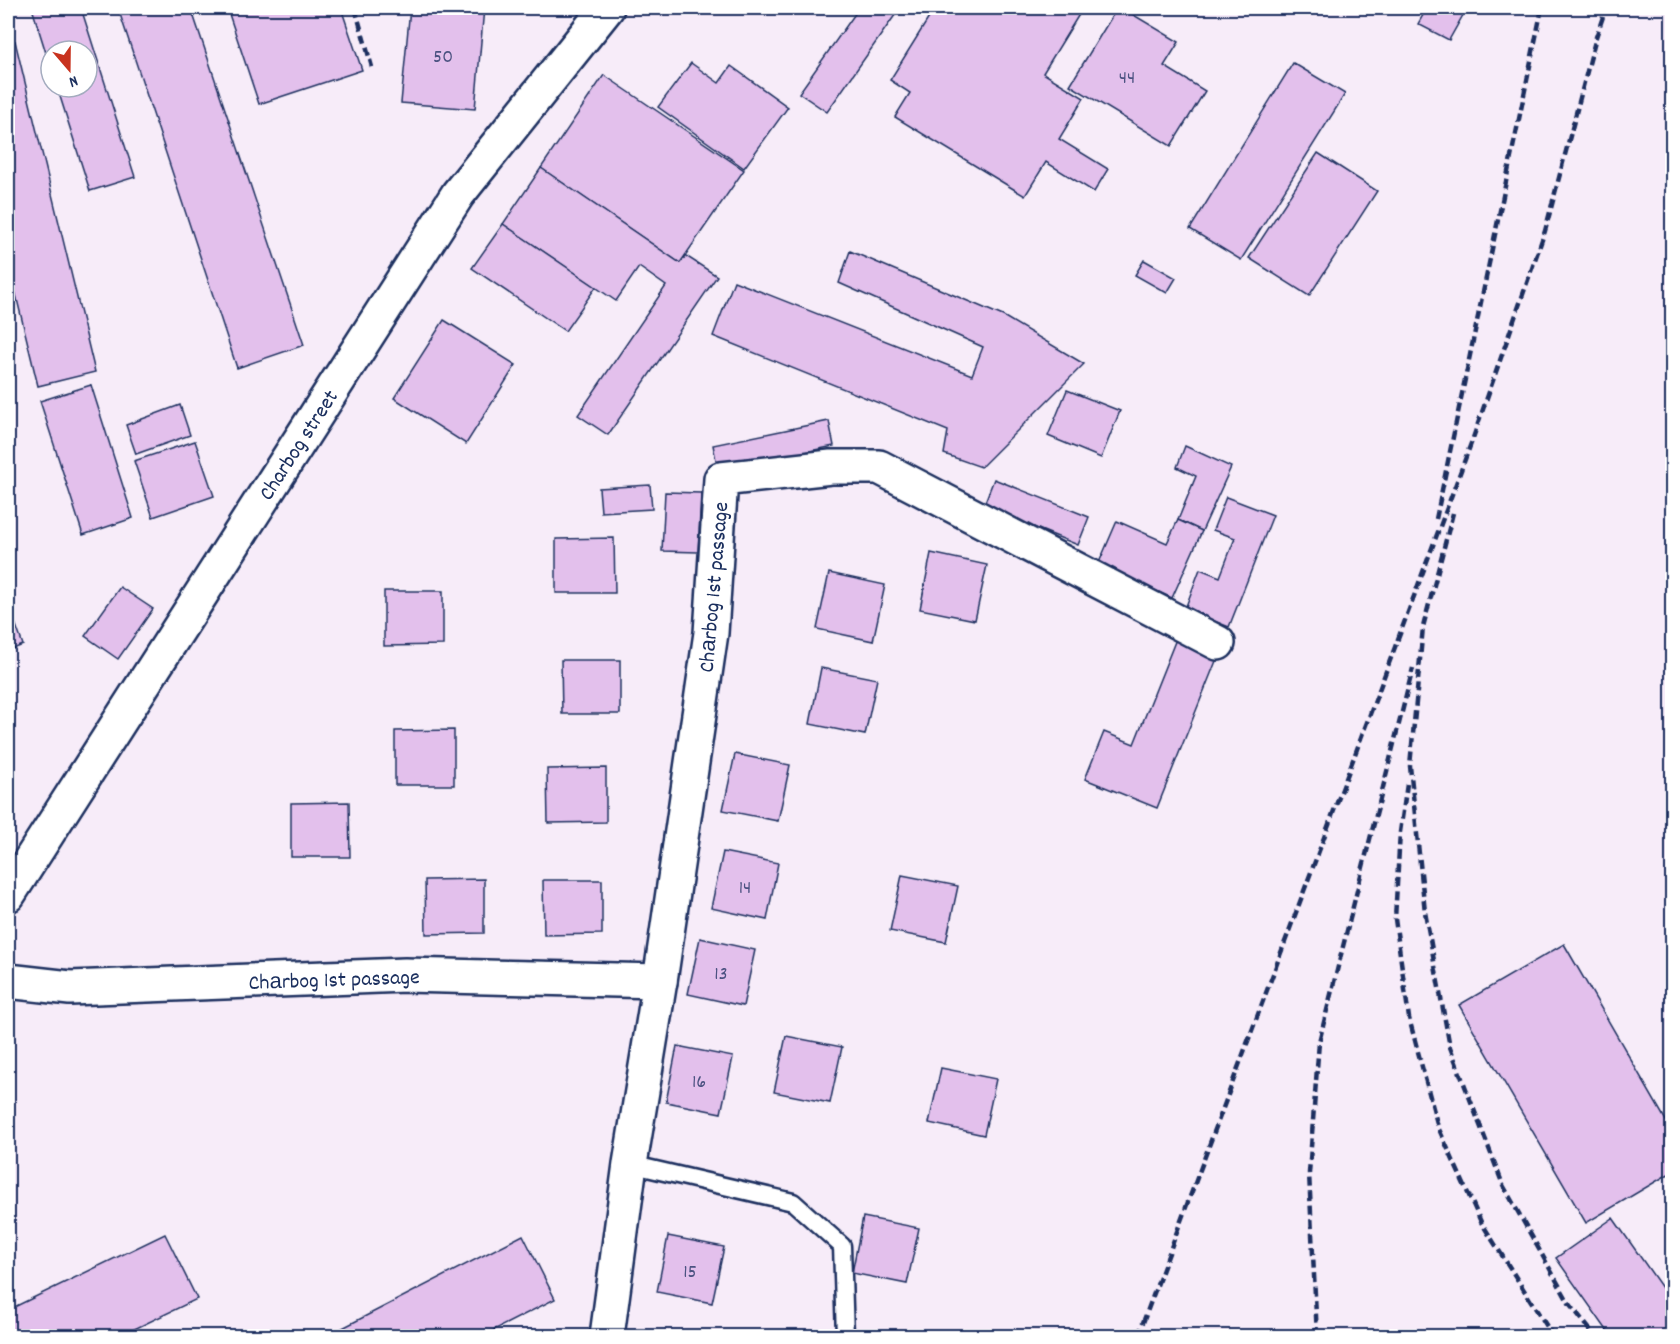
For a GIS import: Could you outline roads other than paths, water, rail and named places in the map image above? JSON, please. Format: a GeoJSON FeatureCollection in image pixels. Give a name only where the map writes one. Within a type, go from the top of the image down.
{"type":"FeatureCollection","features":[{"type":"Feature","properties":{"kind":"street","name":"Charbog street"},"geometry":{"type":"LineString","coordinates":[[8,895],[458,194],[606,8]]}},
{"type":"Feature","properties":{"kind":"street","name":"Chаrbog 1st passage"},"geometry":{"type":"LineString","coordinates":[[607,1336],[630,1164],[660,981],[711,633],[721,479],[831,467],[879,467],[1218,643]]}},
{"type":"Feature","properties":{"kind":"street","name":"Chаrbog 1st passage"},"geometry":{"type":"LineString","coordinates":[[8,981],[70,988],[405,975],[660,981]]}},
{"type":"Feature","properties":{"kind":"lane"},"geometry":{"type":"LineString","coordinates":[[630,1164],[793,1202],[842,1246],[845,1336]]}},
{"type":"Feature","properties":{"kind":"railway"},"geometry":{"type":"LineString","coordinates":[[355,8],[372,67]]}},
{"type":"Feature","properties":{"kind":"railway"},"geometry":{"type":"LineString","coordinates":[[1436,519],[1542,8]]}},
{"type":"Feature","properties":{"kind":"railway"},"geometry":{"type":"LineString","coordinates":[[1138,1336],[1473,438],[1545,231],[1596,37],[1606,8]]}},
{"type":"Feature","properties":{"kind":"railway"},"geometry":{"type":"LineString","coordinates":[[1453,513],[1423,627],[1410,766],[1425,912],[1450,1047],[1503,1185],[1569,1303],[1595,1336]]}},
{"type":"Feature","properties":{"kind":"railway"},"geometry":{"type":"LineString","coordinates":[[1317,1336],[1309,1173],[1319,1042],[1413,668]]}},
{"type":"Feature","properties":{"kind":"railway"},"geometry":{"type":"LineString","coordinates":[[1407,784],[1400,832],[1395,919],[1409,1018],[1438,1127],[1481,1222],[1553,1336]]}}]}
